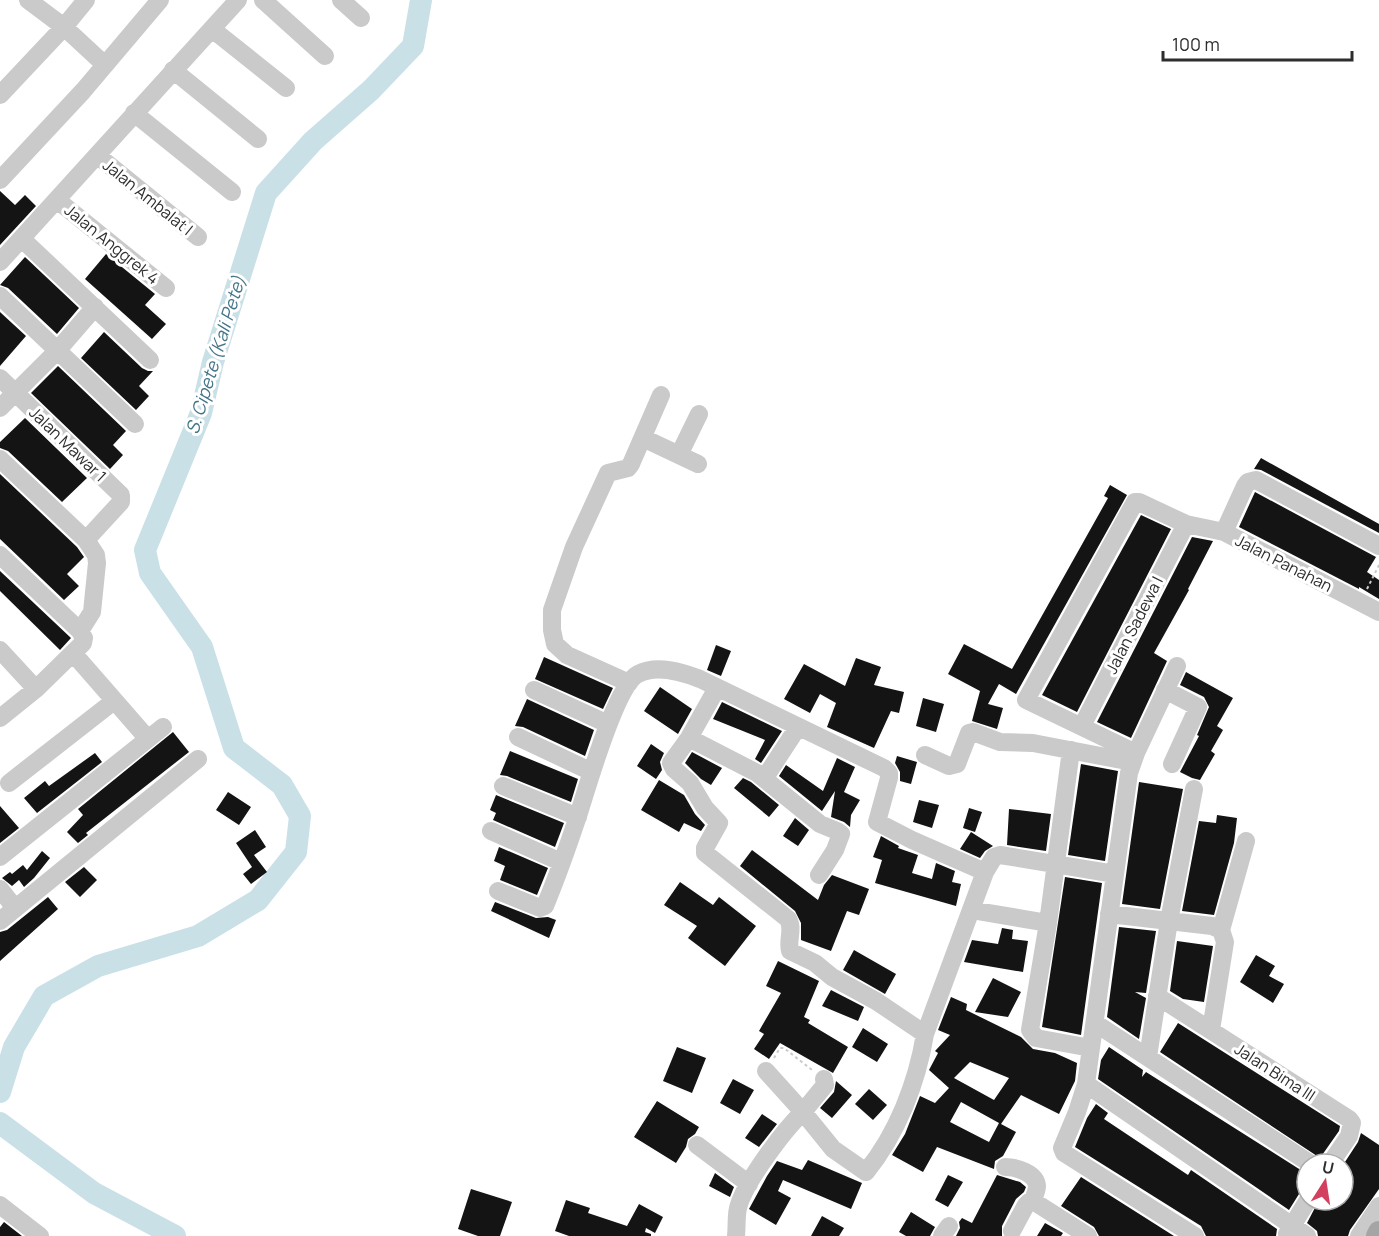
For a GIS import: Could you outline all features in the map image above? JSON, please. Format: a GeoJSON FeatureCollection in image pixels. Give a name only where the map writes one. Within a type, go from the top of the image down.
{"type":"FeatureCollection","features":[{"type":"Feature","properties":{"kind":"main road"},"geometry":{"type":"LineString","coordinates":[[1377,1236],[1379,1232]]}},
{"type":"Feature","properties":{"kind":"street"},"geometry":{"type":"LineString","coordinates":[[28,0],[64,27],[105,65]]}},
{"type":"Feature","properties":{"kind":"street"},"geometry":{"type":"LineString","coordinates":[[0,95],[64,27],[86,0]]}},
{"type":"Feature","properties":{"kind":"street"},"geometry":{"type":"LineString","coordinates":[[0,180],[54,123],[160,0]]}},
{"type":"Feature","properties":{"kind":"street"},"geometry":{"type":"LineString","coordinates":[[0,262],[238,0]]}},
{"type":"Feature","properties":{"kind":"street"},"geometry":{"type":"LineString","coordinates":[[263,0],[325,56]]}},
{"type":"Feature","properties":{"kind":"street"},"geometry":{"type":"LineString","coordinates":[[341,0],[361,18]]}},
{"type":"Feature","properties":{"kind":"street"},"geometry":{"type":"LineString","coordinates":[[212,29],[286,88]]}},
{"type":"Feature","properties":{"kind":"street"},"geometry":{"type":"LineString","coordinates":[[173,70],[258,139]]}},
{"type":"Feature","properties":{"kind":"street"},"geometry":{"type":"LineString","coordinates":[[134,113],[232,192]]}},
{"type":"Feature","properties":{"kind":"street","name":"Jalan Ambalat I"},"geometry":{"type":"LineString","coordinates":[[98,156],[198,237]]}},
{"type":"Feature","properties":{"kind":"street","name":"Jalan Anggrek 4"},"geometry":{"type":"LineString","coordinates":[[57,200],[166,288]]}},
{"type":"Feature","properties":{"kind":"street"},"geometry":{"type":"LineString","coordinates":[[22,239],[150,360]]}},
{"type":"Feature","properties":{"kind":"street"},"geometry":{"type":"LineString","coordinates":[[0,296],[135,424]]}},
{"type":"Feature","properties":{"kind":"street"},"geometry":{"type":"LineString","coordinates":[[0,408],[57,351],[95,307]]}},
{"type":"Feature","properties":{"kind":"street","name":"Jalan Mawar 1"},"geometry":{"type":"LineString","coordinates":[[0,378],[121,495],[121,502],[86,540]]}},
{"type":"Feature","properties":{"kind":"street"},"geometry":{"type":"LineString","coordinates":[[629,683],[567,655],[555,644],[552,610],[574,547],[608,473],[628,468],[661,395]]}},
{"type":"Feature","properties":{"kind":"street"},"geometry":{"type":"LineString","coordinates":[[679,455],[699,414]]}},
{"type":"Feature","properties":{"kind":"street"},"geometry":{"type":"LineString","coordinates":[[643,438],[698,464]]}},
{"type":"Feature","properties":{"kind":"street"},"geometry":{"type":"LineString","coordinates":[[0,459],[86,540],[96,555],[97,563],[92,612],[82,634],[83,643],[36,689],[0,718]]}},
{"type":"Feature","properties":{"kind":"street"},"geometry":{"type":"LineString","coordinates":[[1224,532],[1245,486],[1248,482],[1256,480],[1379,546]]}},
{"type":"Feature","properties":{"kind":"street","name":"Jalan Panahan"},"geometry":{"type":"LineString","coordinates":[[1082,726],[1026,700],[1133,504],[1139,502],[1186,524],[1224,532],[1379,612]]}},
{"type":"Feature","properties":{"kind":"street","name":"Jalan Sadewa I"},"geometry":{"type":"LineString","coordinates":[[1082,726],[1186,524]]}},
{"type":"Feature","properties":{"kind":"street"},"geometry":{"type":"LineString","coordinates":[[0,555],[82,634]]}},
{"type":"Feature","properties":{"kind":"street"},"geometry":{"type":"LineString","coordinates":[[0,650],[36,689]]}},
{"type":"Feature","properties":{"kind":"street"},"geometry":{"type":"LineString","coordinates":[[73,653],[148,739]]}},
{"type":"Feature","properties":{"kind":"street"},"geometry":{"type":"LineString","coordinates":[[1177,666],[1134,758],[1109,914],[1086,1084],[1062,1150],[1195,1236]]}},
{"type":"Feature","properties":{"kind":"street"},"geometry":{"type":"LineString","coordinates":[[498,891],[543,908],[578,817],[608,724],[629,683],[638,674],[660,669],[694,676],[888,771],[889,778],[876,820],[879,824],[986,872]]}},
{"type":"Feature","properties":{"kind":"street"},"geometry":{"type":"LineString","coordinates":[[717,688],[671,766],[690,783],[705,808],[718,820],[719,824],[705,848],[705,853],[788,920],[791,924],[788,945],[790,951],[876,1001],[925,1035]]}},
{"type":"Feature","properties":{"kind":"street"},"geometry":{"type":"LineString","coordinates":[[534,690],[608,724]]}},
{"type":"Feature","properties":{"kind":"street"},"geometry":{"type":"LineString","coordinates":[[1165,690],[1198,707],[1172,764]]}},
{"type":"Feature","properties":{"kind":"street"},"geometry":{"type":"LineString","coordinates":[[9,783],[114,701]]}},
{"type":"Feature","properties":{"kind":"street"},"geometry":{"type":"LineString","coordinates":[[1082,726],[1134,758]]}},
{"type":"Feature","properties":{"kind":"street"},"geometry":{"type":"LineString","coordinates":[[0,857],[163,727]]}},
{"type":"Feature","properties":{"kind":"street"},"geometry":{"type":"LineString","coordinates":[[764,779],[798,728]]}},
{"type":"Feature","properties":{"kind":"street"},"geometry":{"type":"LineString","coordinates":[[925,755],[949,766],[957,764],[966,737],[973,732],[1000,742],[1033,743],[1134,758]]}},
{"type":"Feature","properties":{"kind":"street"},"geometry":{"type":"LineString","coordinates":[[518,737],[592,772]]}},
{"type":"Feature","properties":{"kind":"street"},"geometry":{"type":"LineString","coordinates":[[689,738],[764,779],[820,824],[841,834],[835,850],[819,876]]}},
{"type":"Feature","properties":{"kind":"street"},"geometry":{"type":"LineString","coordinates":[[1071,750],[1048,923],[1030,1030],[1036,1038],[1091,1048]]}},
{"type":"Feature","properties":{"kind":"street"},"geometry":{"type":"LineString","coordinates":[[0,921],[198,759]]}},
{"type":"Feature","properties":{"kind":"street"},"geometry":{"type":"LineString","coordinates":[[503,786],[578,817]]}},
{"type":"Feature","properties":{"kind":"street"},"geometry":{"type":"LineString","coordinates":[[1148,1057],[1169,921],[1194,789]]}},
{"type":"Feature","properties":{"kind":"street"},"geometry":{"type":"LineString","coordinates":[[492,831],[561,862]]}},
{"type":"Feature","properties":{"kind":"street"},"geometry":{"type":"LineString","coordinates":[[1211,1030],[1225,942],[1221,930],[1246,841]]}},
{"type":"Feature","properties":{"kind":"street"},"geometry":{"type":"LineString","coordinates":[[766,1071],[833,1149],[866,1172],[880,1155],[892,1133],[911,1087],[925,1035],[971,910],[994,857],[1000,855],[1115,874]]}},
{"type":"Feature","properties":{"kind":"street"},"geometry":{"type":"LineString","coordinates":[[0,889],[15,908]]}},
{"type":"Feature","properties":{"kind":"street"},"geometry":{"type":"LineString","coordinates":[[971,910],[1048,923]]}},
{"type":"Feature","properties":{"kind":"street"},"geometry":{"type":"LineString","coordinates":[[1109,914],[1212,926],[1221,930]]}},
{"type":"Feature","properties":{"kind":"street","name":"Jalan Bima III"},"geometry":{"type":"LineString","coordinates":[[1157,996],[1349,1119],[1352,1124],[1349,1136],[1338,1152]]}},
{"type":"Feature","properties":{"kind":"street"},"geometry":{"type":"LineString","coordinates":[[1095,1023],[1295,1153]]}},
{"type":"Feature","properties":{"kind":"street"},"geometry":{"type":"LineString","coordinates":[[736,1236],[738,1208],[749,1184],[785,1130],[825,1085],[824,1079]]}},
{"type":"Feature","properties":{"kind":"street"},"geometry":{"type":"LineString","coordinates":[[1086,1084],[1295,1233],[1303,1212]]}},
{"type":"Feature","properties":{"kind":"street"},"geometry":{"type":"LineString","coordinates":[[697,1145],[749,1184]]}},
{"type":"Feature","properties":{"kind":"street"},"geometry":{"type":"LineString","coordinates":[[1005,1167],[1025,1171],[1034,1179],[1037,1187],[1033,1201]]}},
{"type":"Feature","properties":{"kind":"street"},"geometry":{"type":"LineString","coordinates":[[1012,1231],[1026,1205],[1033,1201]]}},
{"type":"Feature","properties":{"kind":"street"},"geometry":{"type":"LineString","coordinates":[[1033,1201],[1088,1236]]}},
{"type":"Feature","properties":{"kind":"street"},"geometry":{"type":"LineString","coordinates":[[1359,1236],[1379,1206]]}},
{"type":"Feature","properties":{"kind":"street"},"geometry":{"type":"LineString","coordinates":[[1,1207],[40,1236]]}},
{"type":"Feature","properties":{"kind":"path"},"geometry":{"type":"LineString","coordinates":[[1360,602],[1379,565]]}},
{"type":"Feature","properties":{"kind":"path"},"geometry":{"type":"LineString","coordinates":[[766,1071],[780,1048],[784,1048],[824,1079]]}},
{"type":"Feature","properties":{"kind":"building"},"geometry":{"type":"Polygon","coordinates":[[[0,191],[15,205],[25,195],[36,206],[0,245],[0,191]]]}},
{"type":"Feature","properties":{"kind":"building"},"geometry":{"type":"Polygon","coordinates":[[[106,254],[155,294],[145,305],[166,324],[152,339],[85,279],[106,254]]]}},
{"type":"Feature","properties":{"kind":"building"},"geometry":{"type":"Polygon","coordinates":[[[25,257],[79,308],[57,334],[8,288],[0,285],[25,257]]]}},
{"type":"Feature","properties":{"kind":"building"},"geometry":{"type":"Polygon","coordinates":[[[0,312],[26,336],[0,366],[0,312]]]}},
{"type":"Feature","properties":{"kind":"building"},"geometry":{"type":"Polygon","coordinates":[[[104,332],[142,368],[153,371],[139,386],[149,396],[136,410],[81,358],[104,332]]]}},
{"type":"Feature","properties":{"kind":"building"},"geometry":{"type":"Polygon","coordinates":[[[58,366],[126,431],[113,445],[123,455],[110,469],[31,393],[58,366]]]}},
{"type":"Feature","properties":{"kind":"building"},"geometry":{"type":"Polygon","coordinates":[[[25,418],[87,478],[62,502],[8,451],[0,448],[0,442],[25,418]]]}},
{"type":"Feature","properties":{"kind":"building"},"geometry":{"type":"Polygon","coordinates":[[[1261,458],[1379,524],[1379,533],[1261,470],[1254,469],[1261,458]]]}},
{"type":"Feature","properties":{"kind":"building"},"geometry":{"type":"Polygon","coordinates":[[[0,474],[77,547],[84,557],[67,574],[79,586],[64,600],[0,539],[0,474]]]}},
{"type":"Feature","properties":{"kind":"building"},"geometry":{"type":"Polygon","coordinates":[[[1110,485],[1127,495],[1016,694],[999,684],[988,704],[1003,708],[997,729],[972,721],[980,691],[948,674],[964,644],[1012,669],[1108,498],[1104,496],[1110,485]]]}},
{"type":"Feature","properties":{"kind":"building"},"geometry":{"type":"Polygon","coordinates":[[[1255,492],[1376,557],[1367,572],[1379,580],[1379,599],[1239,527],[1255,492]]]}},
{"type":"Feature","properties":{"kind":"building"},"geometry":{"type":"Polygon","coordinates":[[[1141,515],[1171,529],[1077,712],[1042,695],[1141,515]]]}},
{"type":"Feature","properties":{"kind":"building"},"geometry":{"type":"Polygon","coordinates":[[[1192,537],[1213,541],[1154,653],[1167,661],[1131,738],[1097,722],[1192,537]]]}},
{"type":"Feature","properties":{"kind":"building"},"geometry":{"type":"Polygon","coordinates":[[[0,571],[71,638],[60,650],[0,591],[0,571]]]}},
{"type":"Feature","properties":{"kind":"building"},"geometry":{"type":"Polygon","coordinates":[[[716,645],[731,651],[721,676],[707,670],[716,645]]]}},
{"type":"Feature","properties":{"kind":"building"},"geometry":{"type":"Polygon","coordinates":[[[544,657],[613,688],[603,709],[535,679],[544,657]]]}},
{"type":"Feature","properties":{"kind":"building"},"geometry":{"type":"Polygon","coordinates":[[[856,658],[881,667],[874,685],[904,692],[899,713],[891,711],[874,748],[827,727],[836,703],[820,694],[810,713],[784,699],[804,664],[845,686],[856,658]]]}},
{"type":"Feature","properties":{"kind":"building"},"geometry":{"type":"Polygon","coordinates":[[[1186,672],[1233,698],[1217,726],[1223,730],[1211,751],[1215,754],[1200,780],[1180,772],[1199,736],[1197,735],[1209,707],[1204,697],[1180,685],[1186,672]]]}},
{"type":"Feature","properties":{"kind":"building"},"geometry":{"type":"Polygon","coordinates":[[[660,687],[692,709],[678,734],[644,711],[660,687]]]}},
{"type":"Feature","properties":{"kind":"building"},"geometry":{"type":"Polygon","coordinates":[[[923,698],[944,704],[936,732],[916,726],[923,698]]]}},
{"type":"Feature","properties":{"kind":"building"},"geometry":{"type":"Polygon","coordinates":[[[527,699],[594,730],[585,756],[523,727],[515,726],[527,699]]]}},
{"type":"Feature","properties":{"kind":"building"},"geometry":{"type":"Polygon","coordinates":[[[722,702],[782,731],[761,763],[755,759],[765,740],[713,719],[722,702]]]}},
{"type":"Feature","properties":{"kind":"building"},"geometry":{"type":"Polygon","coordinates":[[[173,732],[189,752],[86,833],[88,835],[78,843],[67,832],[83,815],[78,809],[173,732]]]}},
{"type":"Feature","properties":{"kind":"building"},"geometry":{"type":"Polygon","coordinates":[[[651,744],[664,753],[660,762],[662,770],[656,779],[637,766],[651,744]]]}},
{"type":"Feature","properties":{"kind":"building"},"geometry":{"type":"Polygon","coordinates":[[[510,751],[578,779],[571,802],[500,775],[510,751]]]}},
{"type":"Feature","properties":{"kind":"building"},"geometry":{"type":"Polygon","coordinates":[[[692,752],[722,768],[711,785],[701,779],[685,763],[692,752]]]}},
{"type":"Feature","properties":{"kind":"building"},"geometry":{"type":"Polygon","coordinates":[[[95,753],[102,762],[37,813],[24,798],[45,781],[49,786],[95,753]]]}},
{"type":"Feature","properties":{"kind":"building"},"geometry":{"type":"Polygon","coordinates":[[[897,756],[917,762],[911,784],[900,781],[900,772],[895,763],[897,756]]]}},
{"type":"Feature","properties":{"kind":"building"},"geometry":{"type":"Polygon","coordinates":[[[837,758],[855,767],[844,792],[860,800],[851,815],[850,827],[831,817],[835,791],[822,811],[779,776],[786,765],[823,791],[837,758]]]}},
{"type":"Feature","properties":{"kind":"building"},"geometry":{"type":"Polygon","coordinates":[[[1081,764],[1118,771],[1105,861],[1068,855],[1081,764]]]}},
{"type":"Feature","properties":{"kind":"building"},"geometry":{"type":"Polygon","coordinates":[[[743,778],[779,805],[769,817],[734,788],[743,778]]]}},
{"type":"Feature","properties":{"kind":"building"},"geometry":{"type":"Polygon","coordinates":[[[659,780],[684,795],[695,814],[705,825],[701,831],[684,823],[679,832],[641,810],[659,780]]]}},
{"type":"Feature","properties":{"kind":"building"},"geometry":{"type":"Polygon","coordinates":[[[1139,782],[1183,789],[1160,909],[1122,904],[1139,782]]]}},
{"type":"Feature","properties":{"kind":"building"},"geometry":{"type":"Polygon","coordinates":[[[228,792],[251,807],[239,825],[216,810],[228,792]]]}},
{"type":"Feature","properties":{"kind":"building"},"geometry":{"type":"Polygon","coordinates":[[[496,795],[564,823],[555,847],[493,820],[496,813],[490,810],[496,795]]]}},
{"type":"Feature","properties":{"kind":"building"},"geometry":{"type":"Polygon","coordinates":[[[919,800],[939,805],[932,828],[913,822],[919,800]]]}},
{"type":"Feature","properties":{"kind":"building"},"geometry":{"type":"Polygon","coordinates":[[[0,806],[19,828],[0,843],[0,806]]]}},
{"type":"Feature","properties":{"kind":"building"},"geometry":{"type":"Polygon","coordinates":[[[969,808],[982,812],[975,832],[963,828],[969,808]]]}},
{"type":"Feature","properties":{"kind":"building"},"geometry":{"type":"Polygon","coordinates":[[[1009,809],[1051,814],[1046,851],[1007,845],[1009,809]]]}},
{"type":"Feature","properties":{"kind":"building"},"geometry":{"type":"Polygon","coordinates":[[[1217,815],[1237,818],[1234,843],[1214,915],[1182,911],[1199,821],[1216,823],[1217,815]]]}},
{"type":"Feature","properties":{"kind":"building"},"geometry":{"type":"Polygon","coordinates":[[[795,818],[809,830],[798,846],[783,836],[795,818]]]}},
{"type":"Feature","properties":{"kind":"building"},"geometry":{"type":"Polygon","coordinates":[[[255,830],[266,847],[254,855],[267,872],[251,884],[243,874],[252,867],[236,843],[255,830]]]}},
{"type":"Feature","properties":{"kind":"building"},"geometry":{"type":"Polygon","coordinates":[[[971,832],[993,846],[980,858],[960,849],[971,832]]]}},
{"type":"Feature","properties":{"kind":"building"},"geometry":{"type":"Polygon","coordinates":[[[881,836],[899,846],[898,848],[918,855],[912,873],[932,879],[936,863],[955,871],[952,882],[961,884],[956,906],[875,883],[882,860],[873,857],[881,836]]]}},
{"type":"Feature","properties":{"kind":"building"},"geometry":{"type":"Polygon","coordinates":[[[499,847],[548,868],[537,895],[500,880],[505,866],[494,861],[499,847]]]}},
{"type":"Feature","properties":{"kind":"building"},"geometry":{"type":"Polygon","coordinates":[[[752,850],[818,900],[824,885],[832,875],[869,889],[859,915],[847,911],[831,951],[801,940],[801,923],[795,911],[740,866],[752,850]]]}},
{"type":"Feature","properties":{"kind":"building"},"geometry":{"type":"Polygon","coordinates":[[[42,851],[50,858],[24,887],[19,880],[12,886],[2,878],[10,872],[12,874],[23,865],[27,870],[42,851]]]}},
{"type":"Feature","properties":{"kind":"building"},"geometry":{"type":"Polygon","coordinates":[[[84,867],[97,880],[80,897],[65,882],[84,867]]]}},
{"type":"Feature","properties":{"kind":"building"},"geometry":{"type":"Polygon","coordinates":[[[1065,877],[1102,883],[1081,1035],[1042,1027],[1065,877]]]}},
{"type":"Feature","properties":{"kind":"building"},"geometry":{"type":"Polygon","coordinates":[[[680,882],[713,905],[719,897],[756,926],[725,966],[688,938],[697,926],[664,905],[680,882]]]}},
{"type":"Feature","properties":{"kind":"building"},"geometry":{"type":"Polygon","coordinates":[[[48,897],[58,909],[0,961],[0,932],[7,930],[48,897]]]}},
{"type":"Feature","properties":{"kind":"building"},"geometry":{"type":"Polygon","coordinates":[[[495,902],[536,918],[548,917],[556,920],[549,938],[491,911],[495,902]]]}},
{"type":"Feature","properties":{"kind":"building"},"geometry":{"type":"Polygon","coordinates":[[[1119,927],[1156,931],[1146,993],[1135,992],[1146,998],[1139,1039],[1107,1017],[1119,927]]]}},
{"type":"Feature","properties":{"kind":"building"},"geometry":{"type":"Polygon","coordinates":[[[1002,928],[1013,930],[1012,939],[1028,941],[1023,972],[964,962],[972,940],[998,944],[1002,928]]]}},
{"type":"Feature","properties":{"kind":"building"},"geometry":{"type":"Polygon","coordinates":[[[1177,941],[1213,946],[1204,1002],[1183,999],[1170,991],[1177,941]]]}},
{"type":"Feature","properties":{"kind":"building"},"geometry":{"type":"Polygon","coordinates":[[[854,950],[896,974],[885,994],[843,970],[854,950]]]}},
{"type":"Feature","properties":{"kind":"building"},"geometry":{"type":"Polygon","coordinates":[[[1256,955],[1275,966],[1269,976],[1284,984],[1273,1003],[1240,982],[1256,955]]]}},
{"type":"Feature","properties":{"kind":"building"},"geometry":{"type":"Polygon","coordinates":[[[778,961],[819,981],[804,1017],[810,1020],[808,1023],[848,1047],[833,1073],[780,1043],[769,1059],[754,1049],[764,1034],[759,1031],[781,993],[766,986],[778,961]]]}},
{"type":"Feature","properties":{"kind":"building"},"geometry":{"type":"Polygon","coordinates":[[[993,978],[1021,992],[1008,1017],[975,1012],[993,978]]]}},
{"type":"Feature","properties":{"kind":"building"},"geometry":{"type":"Polygon","coordinates":[[[831,990],[864,1007],[858,1021],[822,1006],[831,990]]]}},
{"type":"Feature","properties":{"kind":"building"},"geometry":{"type":"Polygon","coordinates":[[[951,997],[967,1004],[966,1010],[1021,1037],[1033,1049],[1055,1053],[1077,1063],[1075,1081],[1059,1114],[1021,1095],[1001,1124],[1016,1132],[1003,1156],[995,1161],[994,1169],[937,1147],[923,1172],[892,1155],[905,1134],[920,1096],[935,1103],[949,1088],[929,1070],[938,1053],[935,1051],[950,1035],[938,1030],[951,997]],[[970,1062],[954,1078],[994,1100],[1009,1078],[970,1062]],[[961,1102],[950,1122],[989,1142],[999,1123],[961,1102]]]}},
{"type":"Feature","properties":{"kind":"building"},"geometry":{"type":"Polygon","coordinates":[[[1178,1023],[1340,1126],[1339,1131],[1324,1152],[1311,1152],[1160,1052],[1178,1023]]]}},
{"type":"Feature","properties":{"kind":"building"},"geometry":{"type":"Polygon","coordinates":[[[863,1028],[888,1044],[877,1062],[852,1047],[863,1028]]]}},
{"type":"Feature","properties":{"kind":"building"},"geometry":{"type":"Polygon","coordinates":[[[677,1047],[706,1058],[692,1093],[663,1081],[677,1047]]]}},
{"type":"Feature","properties":{"kind":"building"},"geometry":{"type":"Polygon","coordinates":[[[1109,1047],[1143,1070],[1142,1077],[1146,1072],[1295,1166],[1295,1200],[1289,1210],[1098,1079],[1101,1060],[1109,1047]]]}},
{"type":"Feature","properties":{"kind":"building"},"geometry":{"type":"Polygon","coordinates":[[[733,1079],[754,1090],[740,1114],[720,1103],[733,1079]]]}},
{"type":"Feature","properties":{"kind":"building"},"geometry":{"type":"Polygon","coordinates":[[[836,1081],[852,1095],[832,1118],[820,1108],[834,1092],[836,1081]]]}},
{"type":"Feature","properties":{"kind":"building"},"geometry":{"type":"Polygon","coordinates":[[[869,1089],[887,1105],[873,1120],[855,1104],[869,1089]]]}},
{"type":"Feature","properties":{"kind":"building"},"geometry":{"type":"Polygon","coordinates":[[[657,1101],[699,1127],[688,1139],[676,1163],[634,1137],[657,1101]]]}},
{"type":"Feature","properties":{"kind":"building"},"geometry":{"type":"Polygon","coordinates":[[[1096,1104],[1108,1113],[1104,1119],[1188,1175],[1191,1170],[1277,1229],[1276,1236],[1206,1236],[1201,1226],[1075,1147],[1087,1118],[1096,1104]]]}},
{"type":"Feature","properties":{"kind":"building"},"geometry":{"type":"Polygon","coordinates":[[[762,1114],[777,1124],[759,1147],[745,1138],[762,1114]]]}},
{"type":"Feature","properties":{"kind":"building"},"geometry":{"type":"Polygon","coordinates":[[[1361,1133],[1379,1145],[1379,1189],[1348,1236],[1318,1236],[1317,1231],[1307,1223],[1313,1212],[1355,1212],[1355,1152],[1351,1152],[1361,1133]]]}},
{"type":"Feature","properties":{"kind":"building"},"geometry":{"type":"Polygon","coordinates":[[[808,1160],[862,1183],[851,1209],[783,1180],[778,1191],[791,1198],[776,1225],[749,1209],[777,1161],[802,1170],[808,1160]]]}},
{"type":"Feature","properties":{"kind":"building"},"geometry":{"type":"Polygon","coordinates":[[[715,1173],[734,1187],[730,1197],[709,1186],[715,1173]]]}},
{"type":"Feature","properties":{"kind":"building"},"geometry":{"type":"Polygon","coordinates":[[[948,1175],[963,1182],[948,1207],[935,1200],[948,1175]]]}},
{"type":"Feature","properties":{"kind":"building"},"geometry":{"type":"Polygon","coordinates":[[[997,1175],[1020,1182],[1026,1187],[1016,1199],[1002,1226],[1002,1236],[956,1236],[962,1218],[972,1223],[997,1175]]]}},
{"type":"Feature","properties":{"kind":"building"},"geometry":{"type":"Polygon","coordinates":[[[1081,1177],[1174,1236],[1099,1236],[1094,1227],[1061,1206],[1081,1177]]]}},
{"type":"Feature","properties":{"kind":"building"},"geometry":{"type":"Polygon","coordinates":[[[471,1189],[512,1202],[500,1236],[478,1236],[458,1229],[471,1189]]]}},
{"type":"Feature","properties":{"kind":"building"},"geometry":{"type":"Polygon","coordinates":[[[566,1200],[590,1208],[588,1213],[627,1226],[639,1204],[663,1217],[655,1233],[646,1228],[645,1232],[651,1236],[569,1236],[555,1231],[566,1200]]]}},
{"type":"Feature","properties":{"kind":"building"},"geometry":{"type":"Polygon","coordinates":[[[911,1212],[935,1227],[930,1236],[906,1236],[899,1232],[911,1212]]]}},
{"type":"Feature","properties":{"kind":"building"},"geometry":{"type":"Polygon","coordinates":[[[822,1216],[844,1228],[839,1236],[811,1236],[822,1216]]]}},
{"type":"Feature","properties":{"kind":"building"},"geometry":{"type":"Polygon","coordinates":[[[4,1222],[22,1236],[0,1236],[0,1227],[4,1222]]]}},
{"type":"Feature","properties":{"kind":"building"},"geometry":{"type":"Polygon","coordinates":[[[1045,1223],[1063,1233],[1061,1236],[1037,1236],[1045,1223]]]}},
{"type":"Feature","properties":{"kind":"waterway","name":"S. Cipete (Kali Pete)"},"geometry":{"type":"LineString","coordinates":[[0,1092],[14,1047],[44,996],[98,966],[198,936],[258,900],[296,852],[300,816],[282,785],[234,748],[202,647],[150,573],[145,550],[201,413],[213,362],[266,193],[313,141],[371,90],[413,46],[421,0]]}},
{"type":"Feature","properties":{"kind":"waterway","name":"S. Cipete (Kali Pete)"},"geometry":{"type":"LineString","coordinates":[[0,1123],[94,1193],[175,1236]]}}]}
